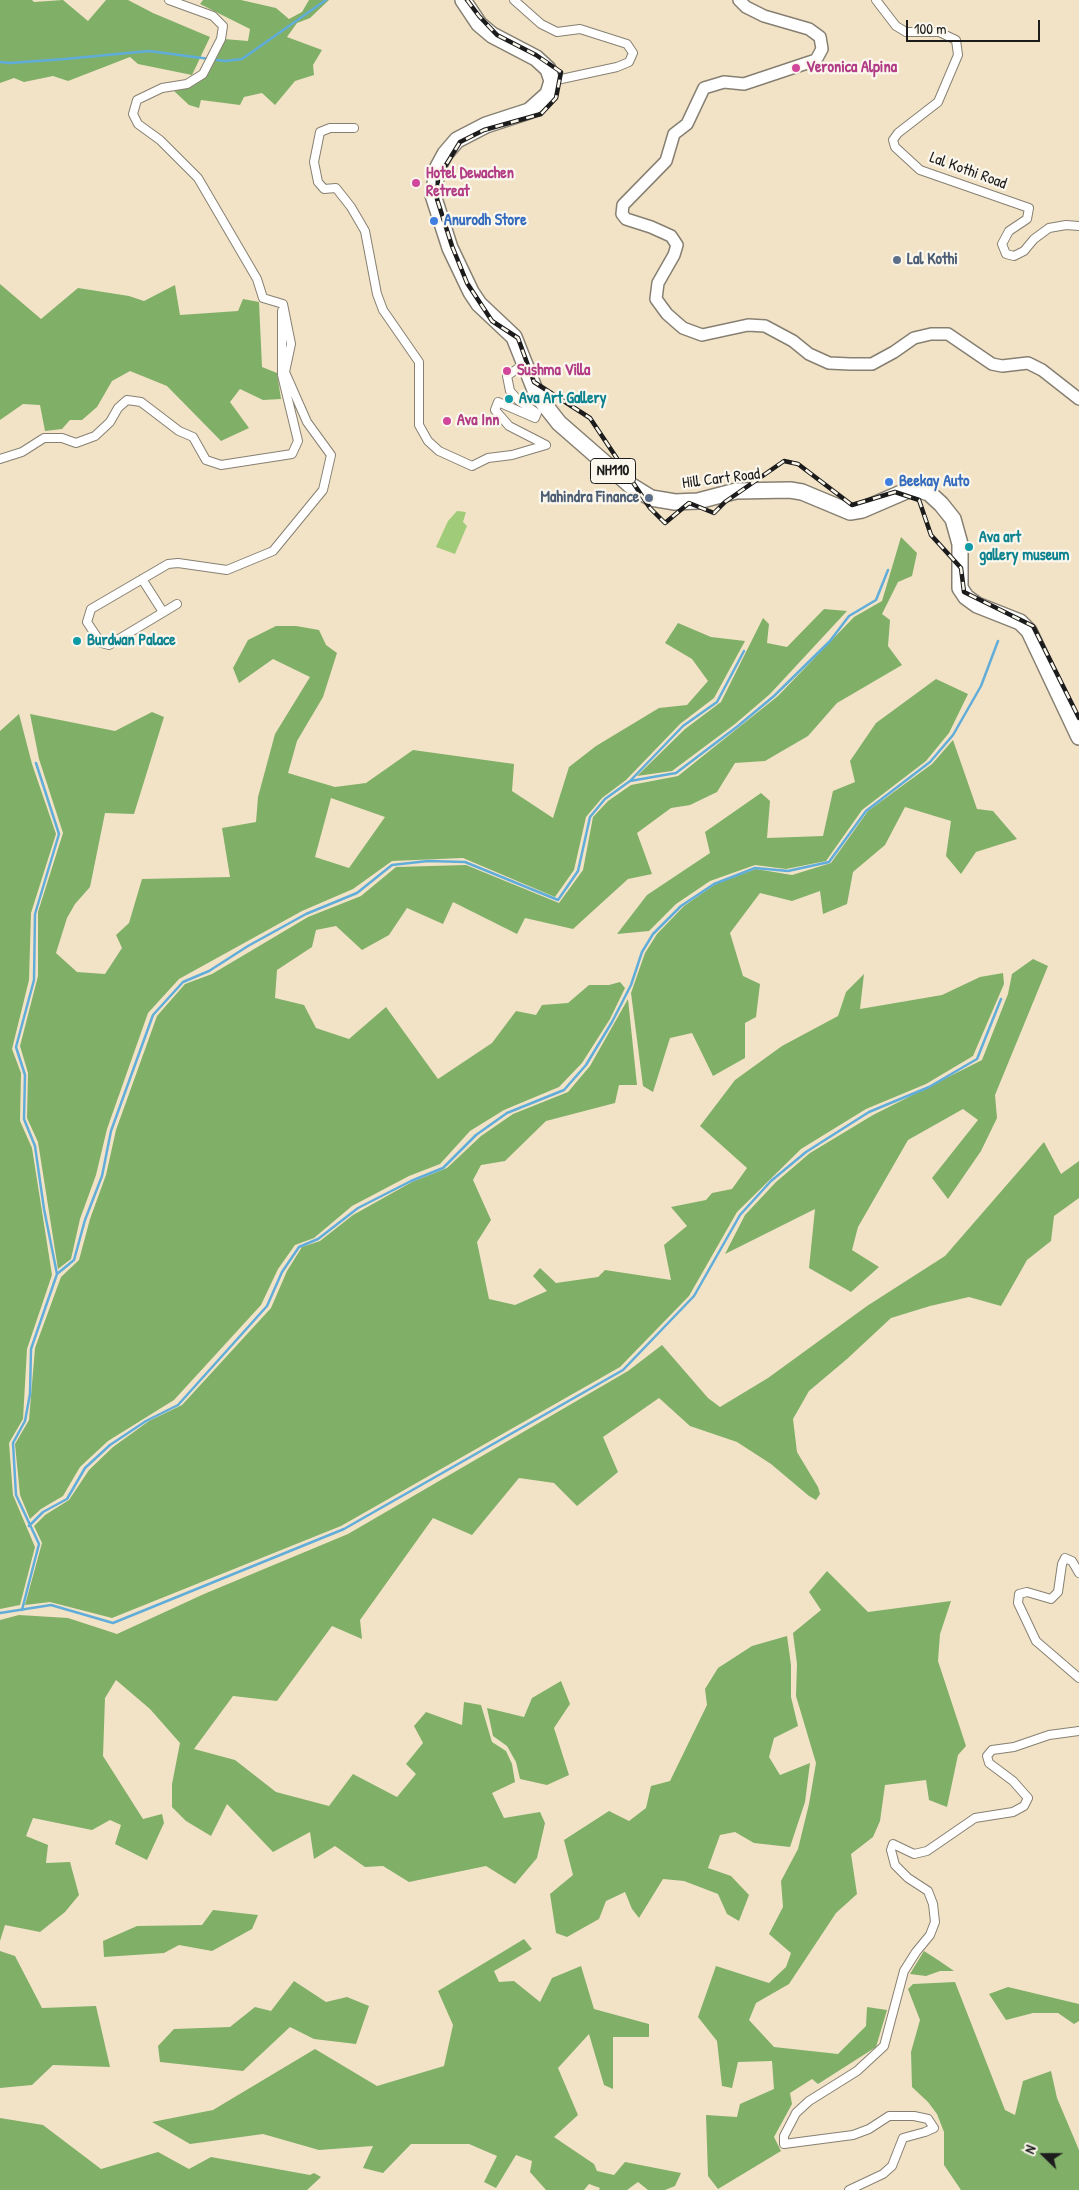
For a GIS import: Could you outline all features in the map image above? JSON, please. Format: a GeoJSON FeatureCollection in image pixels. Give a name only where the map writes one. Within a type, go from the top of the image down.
{"type":"FeatureCollection","features":[{"type":"Feature","properties":{"kind":"highway"},"geometry":{"type":"LineString","coordinates":[[463,0],[479,24],[492,34],[536,58],[548,69],[552,81]]}},
{"type":"Feature","properties":{"kind":"highway","name":"Hill Cart Road"},"geometry":{"type":"LineString","coordinates":[[552,81],[548,94],[529,111],[486,125],[457,140],[445,154],[438,167],[434,179],[433,195],[450,248],[471,292],[479,304],[514,337],[537,395],[559,423],[630,485],[651,498],[675,502],[698,501],[736,491],[790,490],[802,492],[850,512],[862,510],[913,488],[929,493],[941,504],[952,519],[960,544],[959,578],[963,592],[977,605],[1020,622],[1029,631],[1079,737]]}},
{"type":"Feature","properties":{"kind":"main road"},"geometry":{"type":"LineString","coordinates":[[740,0],[746,7],[764,16],[809,29],[820,37],[822,49],[816,60],[744,84],[724,82],[704,88],[687,124],[674,134],[666,160],[623,206],[622,214],[626,219],[671,236],[677,245],[674,255],[658,283],[656,299],[667,314],[683,328],[702,335],[748,325],[765,326],[793,341],[809,354],[829,363],[872,364],[914,338],[931,334],[948,334],[992,364],[1002,366],[1028,363],[1042,370],[1079,399]]}},
{"type":"Feature","properties":{"kind":"street"},"geometry":{"type":"LineString","coordinates":[[169,0],[213,16],[223,26],[221,38],[203,74],[187,84],[162,88],[137,100],[133,114],[138,124],[160,140],[198,178],[256,279],[263,298],[283,304]]}},
{"type":"Feature","properties":{"kind":"street"},"geometry":{"type":"LineString","coordinates":[[514,0],[541,24],[556,32],[580,29],[588,31],[628,44],[633,53],[629,62],[617,67],[552,81]]}},
{"type":"Feature","properties":{"kind":"street","name":"Lal Kothi Road"},"geometry":{"type":"LineString","coordinates":[[876,0],[896,26],[906,32],[939,32],[956,40],[958,55],[938,102],[898,132],[893,140],[895,147],[920,170],[1029,208],[1027,219],[1009,231],[1002,244],[1006,254],[1014,256],[1024,251],[1034,239],[1049,228],[1066,225],[1079,226]]}},
{"type":"Feature","properties":{"kind":"street"},"geometry":{"type":"LineString","coordinates":[[354,128],[330,128],[320,132],[314,162],[318,182],[324,189],[336,188],[351,207],[364,231],[383,310],[419,362],[419,425],[428,441],[439,451],[472,466],[488,458],[512,455],[546,445],[509,426],[495,410],[498,402],[535,418],[537,413],[519,402],[510,391],[507,376],[524,364]]}},
{"type":"Feature","properties":{"kind":"street"},"geometry":{"type":"LineString","coordinates":[[0,459],[22,452],[44,438],[62,438],[76,443],[95,436],[110,422],[118,408],[127,400],[141,402],[180,431],[193,437],[206,460],[221,466],[292,454],[298,441],[282,375],[283,304]]}},
{"type":"Feature","properties":{"kind":"street"},"geometry":{"type":"LineString","coordinates":[[177,604],[109,644],[101,643],[88,622],[91,609],[168,564],[178,563],[227,570],[273,550],[323,490],[331,455],[306,422],[285,372],[291,344],[283,304]]}},
{"type":"Feature","properties":{"kind":"street"},"geometry":{"type":"LineString","coordinates":[[142,579],[162,612]]}},
{"type":"Feature","properties":{"kind":"street"},"geometry":{"type":"LineString","coordinates":[[1079,1573],[1072,1561],[1066,1558],[1062,1564],[1058,1592],[1051,1599],[1027,1592],[1019,1594],[1018,1603],[1036,1641],[1079,1678]]}},
{"type":"Feature","properties":{"kind":"street"},"geometry":{"type":"LineString","coordinates":[[849,2190],[883,2174],[892,2166],[903,2138],[934,2128],[928,2119],[914,2116],[889,2116],[869,2129],[853,2135],[784,2144],[784,2136],[796,2113],[809,2101],[858,2071],[884,2046],[904,1971],[930,1934],[935,1922],[933,1904],[928,1891],[908,1878],[895,1865],[891,1850],[893,1844],[914,1854],[926,1851],[975,1818],[1012,1812],[1024,1806],[1028,1798],[1013,1781],[989,1763],[987,1756],[992,1750],[1014,1747],[1049,1735],[1079,1731]]}},
{"type":"Feature","properties":{"kind":"green space"},"geometry":{"type":"Polygon","coordinates":[[[0,0],[32,0],[34,2],[63,0],[88,21],[106,0],[128,0],[153,13],[210,37],[192,75],[138,64],[130,57],[68,81],[53,76],[24,82],[14,78],[0,83],[0,0]]]}},
{"type":"Feature","properties":{"kind":"green space"},"geometry":{"type":"Polygon","coordinates":[[[203,0],[241,0],[276,8],[289,19],[302,12],[309,0],[329,0],[310,18],[297,23],[287,37],[322,50],[313,65],[314,75],[295,81],[275,105],[262,93],[244,97],[240,105],[201,100],[199,108],[189,105],[174,91],[188,87],[224,39],[248,41],[250,29],[200,4],[203,0]]]}},
{"type":"Feature","properties":{"kind":"green space"},"geometry":{"type":"Polygon","coordinates":[[[0,284],[41,319],[78,288],[129,296],[144,301],[175,285],[180,315],[238,311],[243,299],[259,302],[262,367],[277,373],[281,399],[263,400],[240,389],[230,402],[249,428],[221,441],[167,386],[130,371],[112,381],[97,407],[82,420],[70,420],[62,429],[45,431],[40,405],[23,404],[0,420],[0,284]]]}},
{"type":"Feature","properties":{"kind":"green space"},"geometry":{"type":"Polygon","coordinates":[[[457,511],[466,512],[463,522],[467,526],[455,554],[436,547],[448,521],[457,511]]]}},
{"type":"Feature","properties":{"kind":"green space"},"geometry":{"type":"Polygon","coordinates":[[[901,537],[917,553],[912,576],[898,582],[882,614],[890,620],[888,646],[902,665],[837,703],[808,736],[765,761],[735,763],[717,792],[690,805],[671,808],[637,833],[652,874],[628,879],[573,929],[525,918],[517,934],[453,902],[443,924],[407,908],[389,935],[362,950],[336,926],[316,930],[312,947],[277,970],[275,998],[304,1005],[316,1028],[349,1039],[386,1007],[438,1079],[492,1043],[516,1011],[536,1015],[542,1005],[568,1003],[589,985],[609,985],[620,982],[625,988],[610,1019],[582,1063],[559,1087],[504,1110],[470,1131],[440,1164],[409,1176],[352,1206],[314,1238],[295,1245],[278,1269],[261,1305],[174,1400],[108,1441],[80,1467],[63,1496],[41,1509],[30,1519],[20,1495],[15,1444],[29,1420],[35,1348],[61,1277],[79,1260],[90,1219],[106,1175],[116,1130],[157,1016],[185,984],[212,974],[308,917],[361,896],[396,867],[466,865],[559,903],[583,870],[593,817],[608,801],[631,785],[678,776],[778,696],[854,617],[882,601],[901,537]]]}},
{"type":"Feature","properties":{"kind":"green space"},"geometry":{"type":"Polygon","coordinates":[[[824,609],[847,611],[770,694],[735,724],[672,771],[637,776],[685,729],[721,702],[763,618],[769,624],[767,643],[787,647],[824,609]]]}},
{"type":"Feature","properties":{"kind":"green space"},"geometry":{"type":"Polygon","coordinates":[[[678,623],[711,637],[745,641],[714,698],[680,724],[626,780],[602,798],[586,817],[574,870],[555,897],[463,858],[392,861],[353,889],[302,911],[179,979],[148,1013],[107,1129],[96,1175],[80,1219],[71,1259],[58,1269],[38,1142],[27,1118],[28,1073],[20,1046],[38,976],[38,912],[63,833],[39,759],[30,714],[115,731],[152,712],[164,717],[134,814],[105,813],[90,887],[75,904],[67,918],[56,953],[77,972],[105,974],[122,948],[116,935],[129,923],[142,879],[230,877],[222,828],[256,822],[258,797],[275,734],[310,677],[273,659],[239,683],[233,668],[248,640],[276,626],[296,626],[319,630],[326,645],[337,653],[323,697],[297,741],[288,773],[335,787],[366,783],[413,750],[514,764],[512,791],[553,818],[569,767],[596,746],[659,708],[687,705],[708,681],[692,659],[665,643],[678,623]],[[331,798],[315,857],[349,868],[385,817],[331,798]]]}},
{"type":"Feature","properties":{"kind":"green space"},"geometry":{"type":"Polygon","coordinates":[[[936,679],[968,694],[949,733],[926,761],[862,810],[826,861],[786,869],[755,865],[710,881],[676,904],[649,931],[617,934],[647,895],[710,853],[705,832],[761,793],[770,801],[767,838],[823,836],[833,791],[855,782],[850,761],[876,723],[936,679]]]}},
{"type":"Feature","properties":{"kind":"green space"},"geometry":{"type":"Polygon","coordinates":[[[19,714],[32,764],[56,834],[31,913],[29,980],[12,1049],[21,1073],[20,1121],[32,1148],[52,1275],[27,1349],[23,1419],[9,1443],[13,1495],[35,1547],[20,1605],[0,1609],[0,731],[19,714]]]}},
{"type":"Feature","properties":{"kind":"green space"},"geometry":{"type":"Polygon","coordinates":[[[953,740],[977,809],[993,811],[1017,839],[976,852],[961,874],[946,856],[951,821],[905,807],[885,845],[853,872],[847,904],[823,914],[820,891],[792,901],[760,893],[730,933],[743,976],[760,984],[756,1017],[745,1023],[745,1058],[713,1076],[692,1033],[670,1038],[653,1092],[643,1086],[631,993],[645,953],[657,934],[684,906],[717,883],[756,869],[792,875],[831,863],[868,811],[932,764],[953,740]]]}},
{"type":"Feature","properties":{"kind":"green space"},"geometry":{"type":"Polygon","coordinates":[[[1033,959],[1048,966],[995,1095],[997,1118],[981,1151],[948,1199],[932,1178],[978,1120],[963,1109],[908,1140],[858,1227],[852,1250],[879,1267],[851,1292],[809,1268],[815,1209],[725,1254],[745,1215],[776,1182],[810,1153],[873,1115],[982,1060],[1008,994],[1012,974],[1033,959]]]}},
{"type":"Feature","properties":{"kind":"green space"},"geometry":{"type":"Polygon","coordinates":[[[1003,973],[1004,984],[973,1056],[926,1084],[866,1109],[801,1149],[737,1212],[689,1296],[620,1367],[341,1526],[112,1618],[50,1602],[25,1605],[42,1543],[34,1526],[45,1515],[69,1500],[89,1470],[113,1447],[149,1421],[182,1405],[271,1308],[287,1271],[302,1247],[320,1241],[353,1215],[412,1182],[447,1168],[481,1136],[513,1114],[568,1092],[590,1066],[628,999],[637,1085],[619,1085],[615,1103],[546,1121],[505,1161],[481,1165],[473,1180],[491,1220],[477,1242],[489,1299],[515,1305],[547,1291],[533,1276],[540,1268],[556,1283],[598,1277],[605,1270],[671,1280],[664,1245],[687,1226],[671,1207],[706,1200],[712,1193],[732,1189],[747,1168],[700,1126],[735,1080],[782,1046],[838,1016],[846,992],[864,974],[860,1009],[942,995],[980,977],[1003,973]]]}},
{"type":"Feature","properties":{"kind":"green space"},"geometry":{"type":"Polygon","coordinates":[[[1044,1142],[1061,1174],[1079,1161],[1079,1198],[1054,1216],[1051,1241],[1027,1260],[1001,1306],[969,1297],[891,1318],[809,1391],[793,1419],[797,1452],[818,1487],[820,1494],[816,1500],[771,1464],[737,1442],[690,1426],[659,1398],[603,1437],[618,1472],[577,1506],[554,1483],[519,1478],[472,1535],[433,1518],[360,1620],[362,1639],[332,1626],[277,1701],[233,1696],[194,1749],[235,1760],[276,1792],[329,1806],[353,1774],[397,1797],[416,1774],[406,1764],[423,1743],[414,1726],[426,1712],[462,1725],[464,1702],[481,1705],[492,1742],[506,1751],[512,1764],[515,1782],[492,1793],[504,1818],[540,1812],[545,1823],[537,1858],[515,1884],[486,1866],[409,1882],[383,1866],[365,1867],[335,1846],[314,1859],[310,1832],[273,1852],[227,1804],[211,1836],[186,1821],[172,1807],[172,1784],[180,1743],[150,1709],[116,1680],[105,1698],[103,1756],[143,1819],[162,1814],[164,1823],[147,1860],[115,1844],[121,1825],[110,1820],[92,1830],[33,1818],[26,1836],[48,1845],[46,1863],[70,1862],[79,1895],[65,1912],[40,1932],[5,1925],[0,1941],[0,1620],[19,1615],[68,1618],[117,1634],[204,1594],[348,1534],[628,1371],[662,1345],[708,1398],[720,1407],[768,1378],[867,1306],[945,1256],[1044,1142]]]}},
{"type":"Feature","properties":{"kind":"green space"},"geometry":{"type":"Polygon","coordinates":[[[827,1571],[868,1612],[951,1601],[940,1634],[938,1661],[966,1746],[958,1755],[947,1807],[929,1800],[926,1780],[885,1785],[880,1821],[873,1837],[851,1854],[857,1894],[836,1913],[789,1984],[756,2003],[749,2020],[774,2047],[838,2054],[866,2026],[867,2007],[887,2010],[876,2047],[818,2084],[812,2079],[790,2093],[792,2104],[774,2137],[781,2151],[718,2189],[708,2176],[706,2115],[737,2117],[740,2104],[774,2089],[772,2061],[738,2062],[732,2088],[722,2086],[717,2041],[698,2017],[716,1966],[769,1983],[786,1967],[791,1953],[769,1934],[783,1907],[781,1881],[798,1849],[809,1804],[816,1763],[796,1696],[797,1664],[793,1633],[821,1610],[809,1592],[827,1571]]]}},
{"type":"Feature","properties":{"kind":"green space"},"geometry":{"type":"Polygon","coordinates":[[[787,1636],[791,1665],[791,1697],[798,1726],[774,1738],[769,1757],[780,1775],[810,1763],[805,1802],[790,1847],[754,1843],[735,1832],[720,1835],[708,1868],[731,1876],[749,1895],[739,1921],[727,1914],[718,1894],[684,1881],[663,1879],[639,1918],[632,1909],[625,1892],[606,1901],[599,1919],[567,1937],[556,1933],[550,1894],[573,1875],[564,1840],[609,1811],[629,1821],[646,1808],[651,1786],[670,1781],[707,1705],[705,1689],[718,1668],[752,1646],[787,1636]]]}},
{"type":"Feature","properties":{"kind":"green space"},"geometry":{"type":"Polygon","coordinates":[[[561,1681],[570,1704],[554,1728],[569,1775],[547,1785],[520,1779],[516,1762],[507,1746],[493,1736],[487,1708],[524,1717],[532,1698],[561,1681]]]}},
{"type":"Feature","properties":{"kind":"green space"},"geometry":{"type":"Polygon","coordinates":[[[213,1910],[258,1915],[252,1929],[212,1951],[179,1945],[164,1953],[104,1957],[103,1941],[137,1926],[202,1925],[213,1910]]]}},
{"type":"Feature","properties":{"kind":"green space"},"geometry":{"type":"Polygon","coordinates":[[[524,1939],[532,1949],[494,1971],[499,1982],[514,1981],[540,2002],[552,1978],[581,1966],[594,2009],[649,2024],[649,2037],[613,2037],[613,2089],[604,2085],[589,2034],[558,2068],[578,2115],[554,2137],[594,2164],[597,2171],[614,2175],[625,2162],[681,2173],[675,2186],[665,2190],[648,2190],[638,2182],[627,2190],[599,2190],[600,2188],[589,2184],[584,2190],[546,2190],[530,2172],[532,2161],[516,2155],[496,2188],[484,2182],[497,2156],[469,2144],[411,2144],[383,2173],[363,2168],[373,2146],[319,2150],[263,2134],[190,2144],[152,2122],[213,2110],[315,2049],[377,2086],[444,2066],[453,2025],[438,1991],[524,1939]]]}},
{"type":"Feature","properties":{"kind":"green space"},"geometry":{"type":"Polygon","coordinates":[[[0,1951],[15,1956],[42,2008],[96,2006],[110,2067],[53,2065],[32,2085],[0,2088],[0,1951]]]}},
{"type":"Feature","properties":{"kind":"green space"},"geometry":{"type":"Polygon","coordinates":[[[924,1951],[954,1971],[940,1971],[926,1976],[910,1974],[924,1951]]]}},
{"type":"Feature","properties":{"kind":"green space"},"geometry":{"type":"Polygon","coordinates":[[[294,1981],[326,2002],[347,1997],[369,2006],[356,2044],[314,2039],[290,2027],[243,2071],[160,2062],[158,2046],[174,2029],[230,2027],[255,2007],[271,2011],[294,1981]]]}},
{"type":"Feature","properties":{"kind":"green space"},"geometry":{"type":"Polygon","coordinates":[[[955,1982],[1005,2110],[1015,2115],[1023,2081],[1051,2071],[1057,2098],[1079,2150],[1079,2190],[961,2190],[944,2165],[944,2132],[937,2114],[928,2102],[912,2087],[911,2052],[920,2020],[908,1989],[913,1984],[955,1982]]]}},
{"type":"Feature","properties":{"kind":"green space"},"geometry":{"type":"Polygon","coordinates":[[[1008,1987],[1079,2004],[1079,2021],[1074,2024],[1058,2013],[1033,2013],[1006,2020],[989,1994],[1008,1987]]]}},
{"type":"Feature","properties":{"kind":"green space"},"geometry":{"type":"Polygon","coordinates":[[[0,2118],[43,2125],[101,2169],[158,2152],[189,2169],[211,2157],[310,2175],[314,2173],[321,2177],[307,2190],[0,2190],[0,2118]]]}},
{"type":"Feature","properties":{"kind":"waterway"},"geometry":{"type":"LineString","coordinates":[[0,62],[65,59],[149,51],[225,61],[242,59],[326,0]]}},
{"type":"Feature","properties":{"kind":"waterway"},"geometry":{"type":"LineString","coordinates":[[630,781],[676,773],[738,726],[774,696],[830,641],[849,616],[876,600],[888,570]]}},
{"type":"Feature","properties":{"kind":"waterway"},"geometry":{"type":"LineString","coordinates":[[29,1526],[43,1512],[67,1499],[85,1468],[110,1445],[146,1421],[178,1405],[267,1306],[282,1272],[299,1247],[318,1239],[358,1208],[411,1181],[443,1168],[476,1135],[507,1113],[564,1090],[586,1065],[612,1022],[631,985],[642,952],[653,934],[681,906],[714,884],[755,868],[788,871],[829,862],[866,811],[930,762],[953,735],[981,686],[998,641]]}},
{"type":"Feature","properties":{"kind":"waterway"},"geometry":{"type":"LineString","coordinates":[[22,1610],[39,1544],[16,1495],[13,1443],[25,1421],[30,1394],[31,1349],[57,1274],[74,1260],[85,1220],[102,1176],[111,1131],[153,1015],[183,982],[209,971],[248,946],[306,914],[357,893],[392,865],[428,861],[465,862],[558,900],[578,871],[590,817],[605,799],[630,781],[683,726],[717,702],[744,651]]}},
{"type":"Feature","properties":{"kind":"waterway"},"geometry":{"type":"LineString","coordinates":[[36,763],[59,834],[35,914],[34,980],[16,1047],[25,1075],[24,1119],[35,1146],[44,1209],[57,1274]]}},
{"type":"Feature","properties":{"kind":"waterway"},"geometry":{"type":"LineString","coordinates":[[0,1613],[51,1605],[113,1623],[344,1529],[623,1370],[694,1296],[740,1215],[771,1181],[806,1152],[869,1112],[929,1087],[977,1059],[1001,999]]}},
{"type":"Feature","properties":{"kind":"railway"},"geometry":{"type":"LineString","coordinates":[[467,0],[497,35],[536,55],[561,72],[556,98],[541,114],[484,130],[460,142],[438,178],[437,199],[452,246],[467,283],[492,321],[518,338],[534,382],[590,418],[650,508],[665,523],[689,503],[714,513],[725,502],[784,461],[798,464],[852,505],[895,492],[919,500],[931,535],[961,568],[964,592],[1033,626],[1079,718]]}},
{"type":"Feature","properties":{"kind":"place","name":"Veronica Alpina"},"geometry":{"type":"Point","coordinates":[796,68]}},
{"type":"Feature","properties":{"kind":"place","name":"Hotel Dewachen Retreat"},"geometry":{"type":"Point","coordinates":[416,183]}},
{"type":"Feature","properties":{"kind":"place","name":"Anurodh Store"},"geometry":{"type":"Point","coordinates":[434,221]}},
{"type":"Feature","properties":{"kind":"place","name":"Lal Kothi"},"geometry":{"type":"Point","coordinates":[897,260]}},
{"type":"Feature","properties":{"kind":"place","name":"Sushma Villa"},"geometry":{"type":"Point","coordinates":[507,371]}},
{"type":"Feature","properties":{"kind":"place","name":"Ava Art Gallery"},"geometry":{"type":"Point","coordinates":[509,399]}},
{"type":"Feature","properties":{"kind":"place","name":"Ava Inn"},"geometry":{"type":"Point","coordinates":[447,421]}},
{"type":"Feature","properties":{"kind":"place","name":"Beekay Auto"},"geometry":{"type":"Point","coordinates":[889,482]}},
{"type":"Feature","properties":{"kind":"place","name":"Mahindra Finance"},"geometry":{"type":"Point","coordinates":[649,498]}},
{"type":"Feature","properties":{"kind":"place","name":"Ava art gallery museum"},"geometry":{"type":"Point","coordinates":[969,547]}},
{"type":"Feature","properties":{"kind":"place","name":"Burdwan Palace"},"geometry":{"type":"Point","coordinates":[77,641]}}]}
